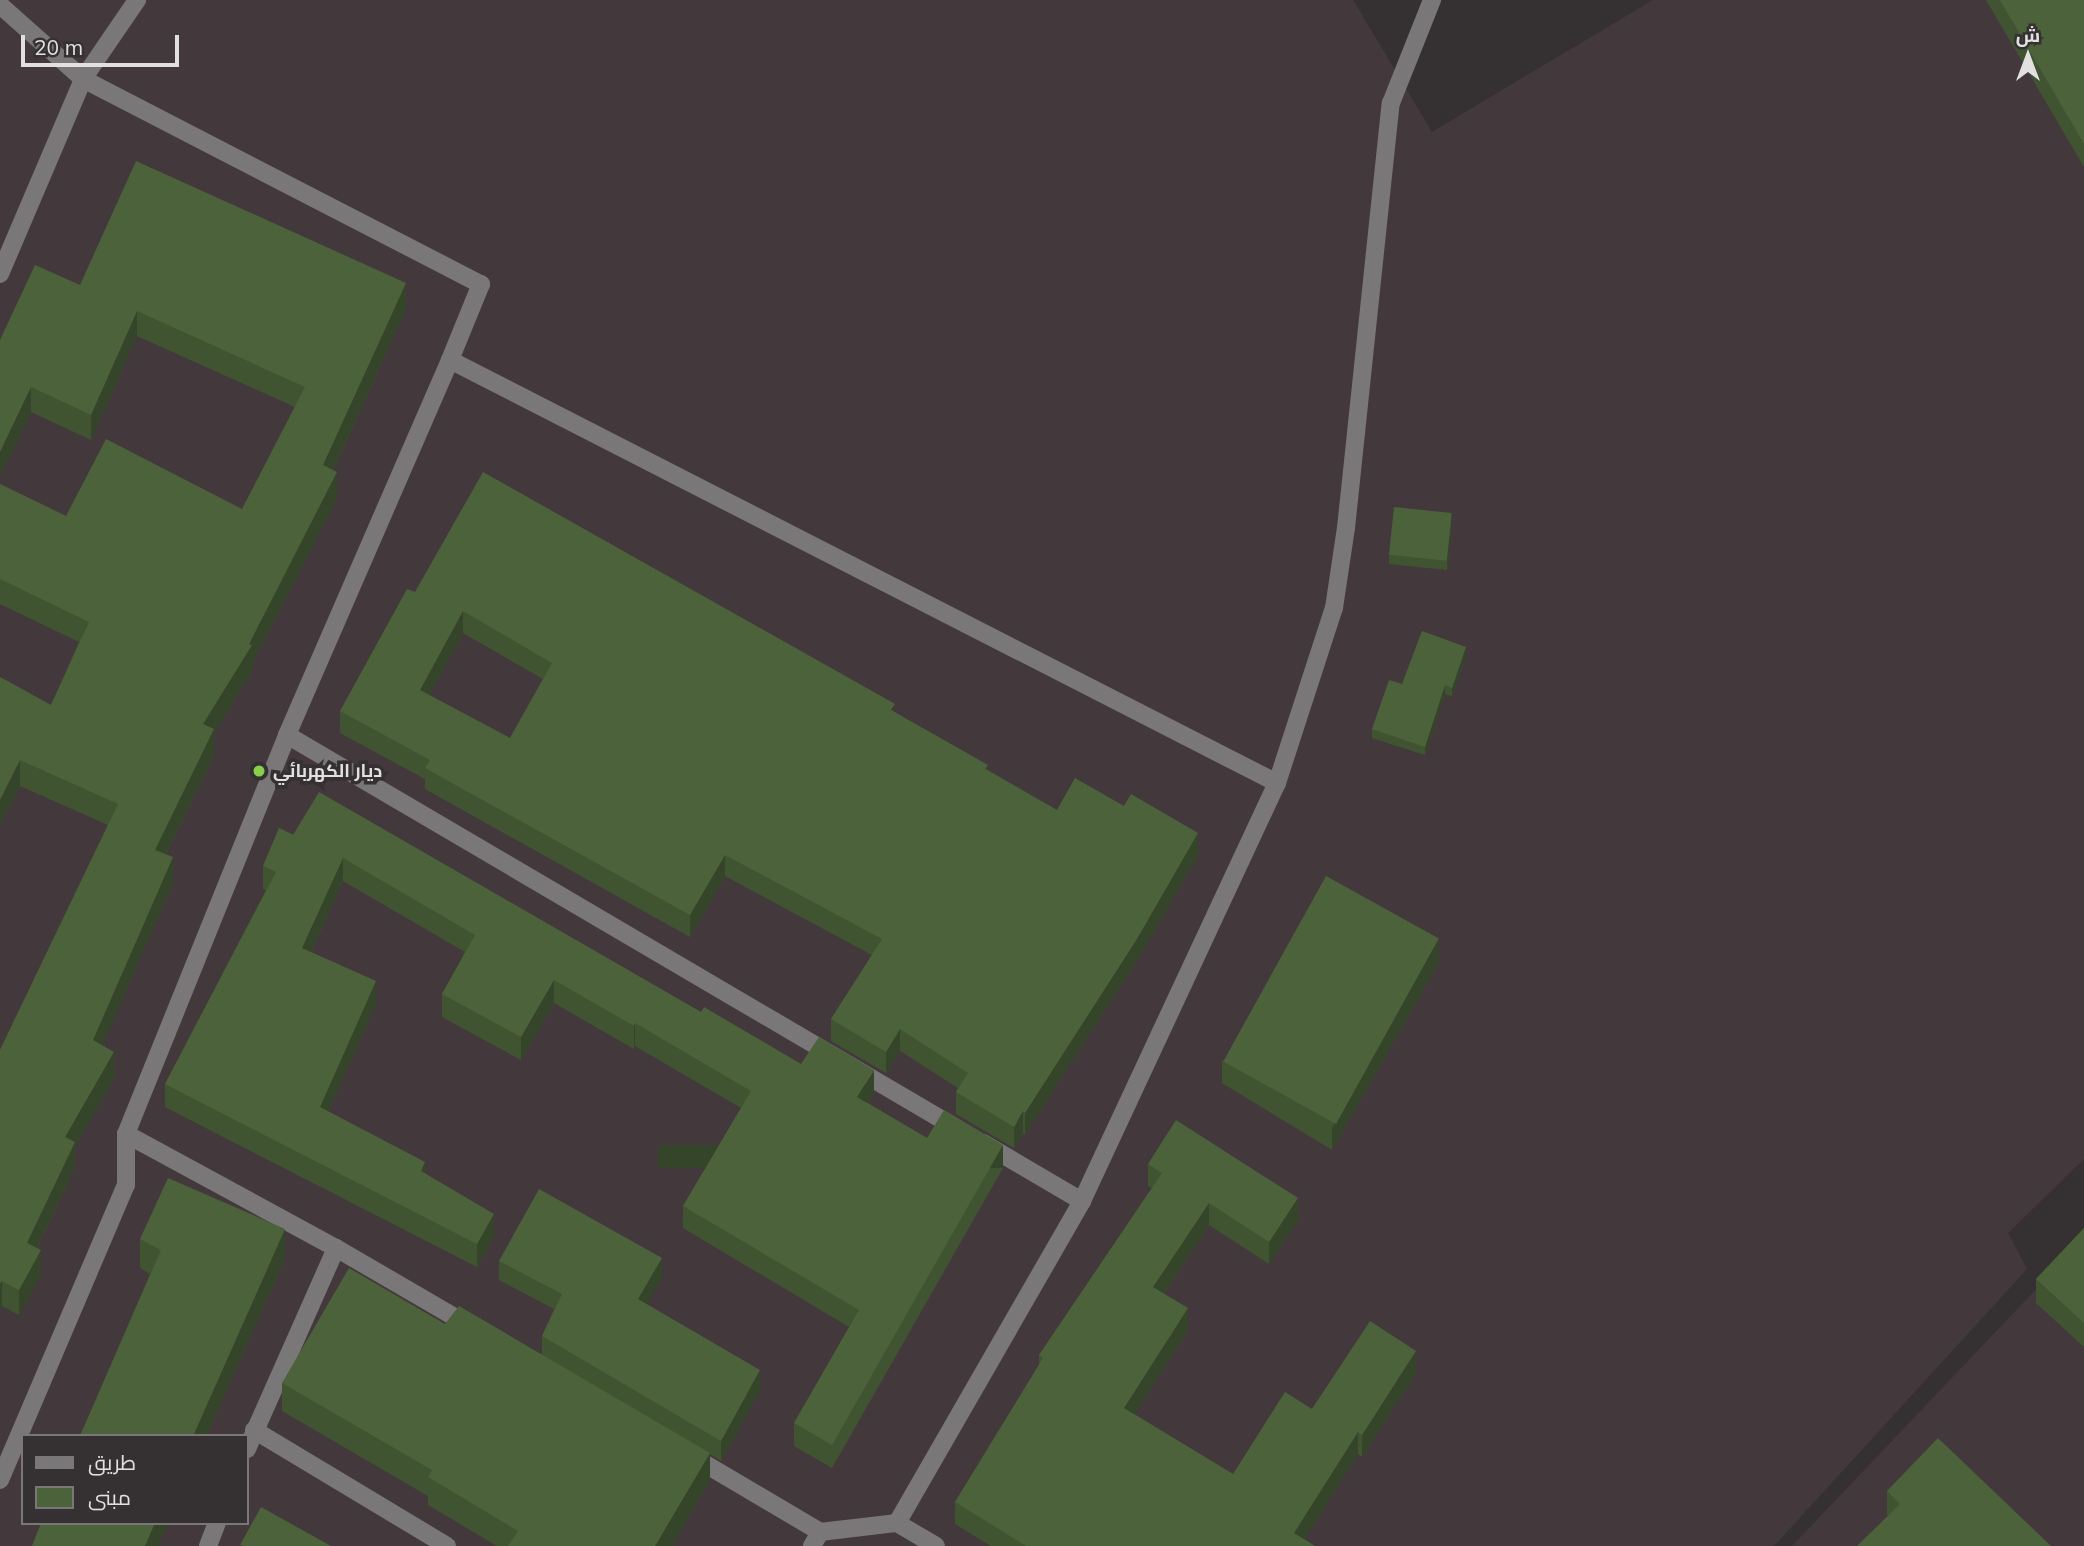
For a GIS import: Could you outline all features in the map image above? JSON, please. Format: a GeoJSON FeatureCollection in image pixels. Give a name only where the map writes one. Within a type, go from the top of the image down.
{"type":"FeatureCollection","features":[{"type":"Feature","properties":{"kind":"street"},"geometry":{"type":"LineString","coordinates":[[0,274],[83,79],[137,0]]}},
{"type":"Feature","properties":{"kind":"street"},"geometry":{"type":"LineString","coordinates":[[897,1523],[1082,1201],[1277,783],[1334,608],[1346,528],[1391,103],[1432,0]]}},
{"type":"Feature","properties":{"kind":"street"},"geometry":{"type":"LineString","coordinates":[[0,5],[83,79],[481,284],[287,735],[126,1134],[126,1185],[0,1480]]}},
{"type":"Feature","properties":{"kind":"street"},"geometry":{"type":"LineString","coordinates":[[450,360],[1277,783]]}},
{"type":"Feature","properties":{"kind":"street"},"geometry":{"type":"LineString","coordinates":[[287,735],[1082,1201]]}},
{"type":"Feature","properties":{"kind":"street"},"geometry":{"type":"LineString","coordinates":[[126,1134],[336,1248],[490,1338]]}},
{"type":"Feature","properties":{"kind":"street"},"geometry":{"type":"LineString","coordinates":[[248,1446],[336,1248]]}},
{"type":"Feature","properties":{"kind":"street"},"geometry":{"type":"LineString","coordinates":[[254,1430],[447,1546]]}},
{"type":"Feature","properties":{"kind":"street"},"geometry":{"type":"LineString","coordinates":[[678,1448],[816,1539],[897,1523],[936,1546]]}},
{"type":"Feature","properties":{"kind":"street"},"geometry":{"type":"LineString","coordinates":[[208,1546],[216,1525]]}},
{"type":"Feature","properties":{"kind":"shaded area"},"geometry":{"type":"Polygon","coordinates":[[[0,0],[1353,0],[1432,132],[1653,0],[2084,0],[2084,1159],[2008,1233],[2027,1269],[1774,1546],[0,1546],[0,0]]]}},
{"type":"Feature","properties":{"kind":"shaded area"},"geometry":{"type":"Polygon","coordinates":[[[2084,1239],[2084,1546],[1792,1546],[2084,1239]]]}},
{"type":"Feature","properties":{"kind":"building"},"geometry":{"type":"Polygon","coordinates":[[[2000,0],[2084,0],[2084,144],[2000,0]]]}},
{"type":"Feature","properties":{"kind":"building"},"geometry":{"type":"Polygon","coordinates":[[[136,161],[406,283],[323,465],[337,472],[249,644],[252,645],[203,724],[214,729],[155,850],[173,857],[93,1040],[114,1052],[65,1137],[75,1142],[27,1243],[41,1250],[19,1290],[2,1281],[0,1284],[0,1050],[118,804],[20,760],[0,800],[0,677],[51,705],[89,622],[0,579],[0,484],[66,516],[106,439],[242,509],[305,387],[137,311],[91,415],[31,387],[0,452],[0,340],[35,265],[80,285],[136,161]]]}},
{"type":"Feature","properties":{"kind":"building"},"geometry":{"type":"Polygon","coordinates":[[[483,472],[895,704],[891,710],[988,765],[985,769],[1057,810],[1075,778],[1124,806],[1131,794],[1198,833],[1137,939],[1014,1127],[956,1092],[968,1073],[900,1029],[886,1052],[831,1019],[882,939],[725,855],[690,915],[425,768],[430,760],[340,711],[407,589],[415,592],[483,472]],[[463,611],[420,690],[510,738],[552,663],[463,611]]]}},
{"type":"Feature","properties":{"kind":"building"},"geometry":{"type":"Polygon","coordinates":[[[1394,507],[1452,513],[1447,561],[1389,555],[1394,507]]]}},
{"type":"Feature","properties":{"kind":"building"},"geometry":{"type":"Polygon","coordinates":[[[1422,631],[1466,647],[1452,688],[1445,685],[1425,747],[1372,729],[1389,680],[1402,684],[1422,631]]]}},
{"type":"Feature","properties":{"kind":"building"},"geometry":{"type":"Polygon","coordinates":[[[319,792],[701,1012],[704,1007],[801,1064],[819,1037],[874,1070],[857,1097],[927,1138],[944,1110],[1003,1145],[832,1445],[794,1423],[859,1310],[683,1206],[751,1091],[635,1023],[634,1026],[554,980],[521,1037],[442,994],[475,935],[343,858],[302,948],[376,981],[320,1107],[425,1162],[421,1171],[494,1214],[477,1244],[165,1084],[276,872],[263,866],[279,828],[293,835],[319,792]]]}},
{"type":"Feature","properties":{"kind":"building"},"geometry":{"type":"Polygon","coordinates":[[[1326,876],[1439,939],[1336,1124],[1223,1061],[1326,876]]]}},
{"type":"Feature","properties":{"kind":"building"},"geometry":{"type":"Polygon","coordinates":[[[1176,1120],[1298,1198],[1269,1242],[1209,1203],[1153,1287],[1188,1308],[1124,1408],[1233,1474],[1285,1392],[1312,1409],[1370,1321],[1416,1351],[1362,1435],[1358,1432],[1294,1533],[1315,1546],[1026,1546],[955,1502],[1043,1358],[1039,1355],[1162,1173],[1148,1164],[1176,1120]]]}},
{"type":"Feature","properties":{"kind":"building"},"geometry":{"type":"Polygon","coordinates":[[[168,1178],[285,1229],[194,1434],[81,1434],[161,1250],[140,1239],[168,1178]]]}},
{"type":"Feature","properties":{"kind":"building"},"geometry":{"type":"Polygon","coordinates":[[[539,1189],[662,1258],[638,1299],[760,1370],[721,1441],[542,1336],[562,1294],[499,1261],[539,1189]]]}},
{"type":"Feature","properties":{"kind":"building"},"geometry":{"type":"Polygon","coordinates":[[[2084,1228],[2084,1323],[2036,1279],[2084,1228]]]}},
{"type":"Feature","properties":{"kind":"building"},"geometry":{"type":"Polygon","coordinates":[[[349,1268],[445,1324],[459,1306],[710,1453],[655,1546],[508,1546],[518,1531],[428,1477],[432,1470],[282,1383],[349,1268]]]}},
{"type":"Feature","properties":{"kind":"building"},"geometry":{"type":"Polygon","coordinates":[[[1938,1438],[2051,1546],[1857,1546],[1900,1504],[1887,1491],[1938,1438]]]}},
{"type":"Feature","properties":{"kind":"building"},"geometry":{"type":"Polygon","coordinates":[[[261,1507],[331,1546],[240,1545],[261,1507]]]}},
{"type":"Feature","properties":{"kind":"building"},"geometry":{"type":"Polygon","coordinates":[[[40,1525],[154,1525],[145,1546],[32,1546],[40,1525]]]}},
{"type":"Feature","properties":{"kind":"place","name":"ديار الكهربائي"},"geometry":{"type":"Point","coordinates":[259,771]}}]}
